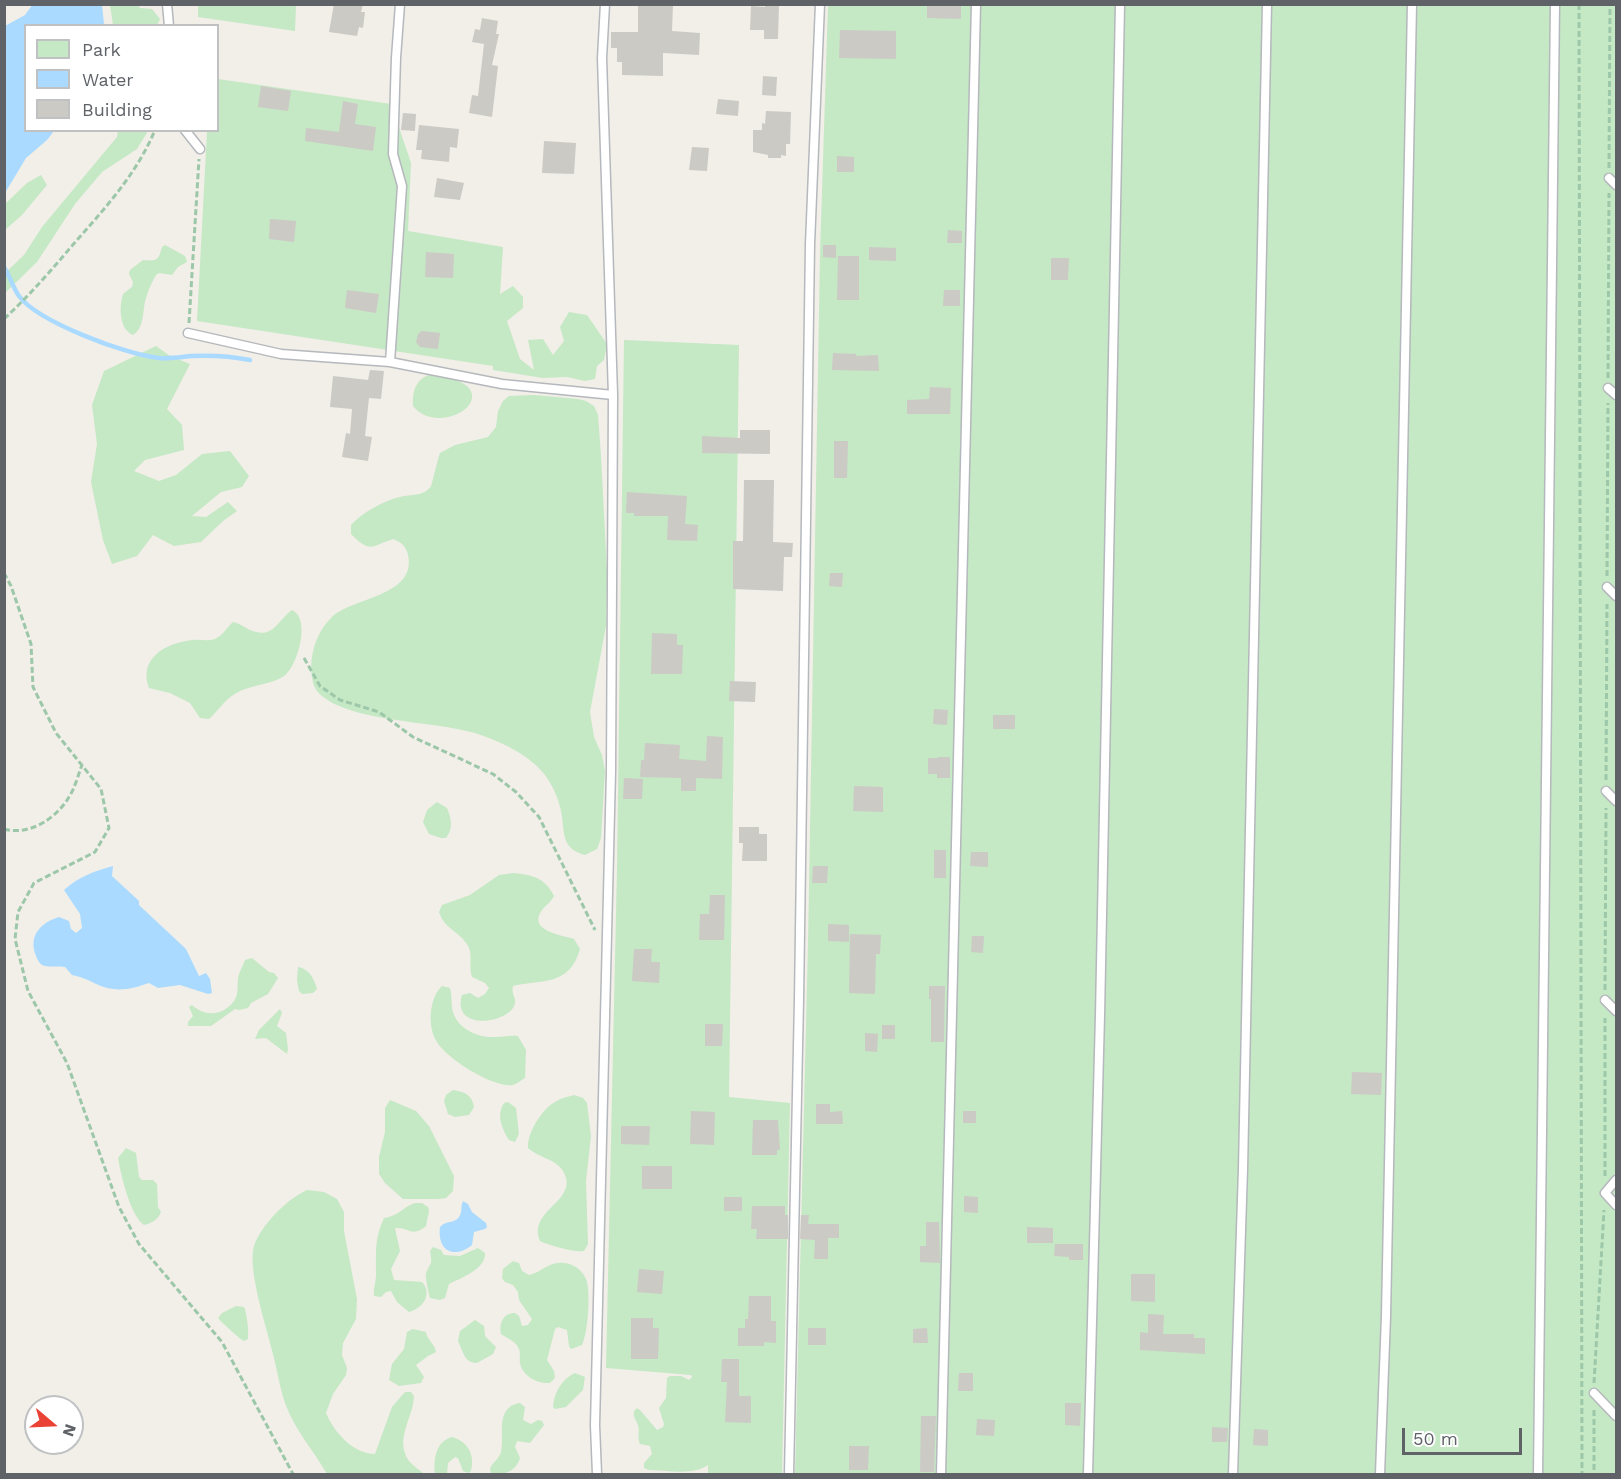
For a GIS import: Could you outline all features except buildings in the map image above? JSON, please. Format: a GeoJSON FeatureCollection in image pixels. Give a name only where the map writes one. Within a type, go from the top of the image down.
{"type":"FeatureCollection","features":[{"type":"Feature","properties":{"kind":"lane"},"geometry":{"type":"LineString","coordinates":[[167,4],[169,24]]}},
{"type":"Feature","properties":{"kind":"lane"},"geometry":{"type":"LineString","coordinates":[[390,362],[402,186],[393,154],[400,4]]}},
{"type":"Feature","properties":{"kind":"lane"},"geometry":{"type":"LineString","coordinates":[[597,1474],[595,1425],[611,771],[613,395],[602,58],[605,4]]}},
{"type":"Feature","properties":{"kind":"lane"},"geometry":{"type":"LineString","coordinates":[[789,1474],[799,999],[810,244],[820,4]]}},
{"type":"Feature","properties":{"kind":"lane"},"geometry":{"type":"LineString","coordinates":[[941,1474],[976,4]]}},
{"type":"Feature","properties":{"kind":"lane"},"geometry":{"type":"LineString","coordinates":[[1088,1474],[1100,1015],[1120,4]]}},
{"type":"Feature","properties":{"kind":"lane"},"geometry":{"type":"LineString","coordinates":[[1233,1474],[1243,1145],[1268,4]]}},
{"type":"Feature","properties":{"kind":"lane"},"geometry":{"type":"LineString","coordinates":[[1380,1474],[1386,1304],[1412,4]]}},
{"type":"Feature","properties":{"kind":"lane"},"geometry":{"type":"LineString","coordinates":[[1538,1474],[1555,4]]}},
{"type":"Feature","properties":{"kind":"lane"},"geometry":{"type":"LineString","coordinates":[[187,132],[200,149]]}},
{"type":"Feature","properties":{"kind":"lane"},"geometry":{"type":"LineString","coordinates":[[1609,178],[1617,185]]}},
{"type":"Feature","properties":{"kind":"lane"},"geometry":{"type":"LineString","coordinates":[[188,333],[281,354],[390,362],[502,384],[613,395]]}},
{"type":"Feature","properties":{"kind":"lane"},"geometry":{"type":"LineString","coordinates":[[1608,388],[1617,396]]}},
{"type":"Feature","properties":{"kind":"lane"},"geometry":{"type":"LineString","coordinates":[[1607,587],[1617,596]]}},
{"type":"Feature","properties":{"kind":"lane"},"geometry":{"type":"LineString","coordinates":[[1606,791],[1617,801]]}},
{"type":"Feature","properties":{"kind":"lane"},"geometry":{"type":"LineString","coordinates":[[1605,1000],[1617,1011]]}},
{"type":"Feature","properties":{"kind":"lane"},"geometry":{"type":"LineString","coordinates":[[1617,1180],[1605,1193],[1617,1204]]}},
{"type":"Feature","properties":{"kind":"lane"},"geometry":{"type":"LineString","coordinates":[[1594,1393],[1617,1416]]}},
{"type":"Feature","properties":{"kind":"path"},"geometry":{"type":"LineString","coordinates":[[1579,4],[1582,1474]]}},
{"type":"Feature","properties":{"kind":"path"},"geometry":{"type":"LineString","coordinates":[[1594,1474],[1594,1393],[1605,1193],[1610,4]]}},
{"type":"Feature","properties":{"kind":"path"},"geometry":{"type":"LineString","coordinates":[[4,319],[32,292],[123,187],[154,132]]}},
{"type":"Feature","properties":{"kind":"path"},"geometry":{"type":"LineString","coordinates":[[188,333],[200,149]]}},
{"type":"Feature","properties":{"kind":"path"},"geometry":{"type":"LineString","coordinates":[[4,573],[11,586],[31,644],[33,687],[56,733],[101,789],[109,828],[95,852],[34,883],[18,912],[15,939],[28,991],[67,1063],[119,1207],[139,1244],[222,1342],[293,1474]]}},
{"type":"Feature","properties":{"kind":"path"},"geometry":{"type":"LineString","coordinates":[[304,658],[320,686],[340,700],[380,712],[413,737],[493,774],[516,792],[538,817],[597,935]]}},
{"type":"Feature","properties":{"kind":"path"},"geometry":{"type":"LineString","coordinates":[[4,829],[20,832],[34,828],[53,815],[70,797],[82,765]]}},
{"type":"Feature","properties":{"kind":"green space"},"geometry":{"type":"Polygon","coordinates":[[[110,5],[138,5],[140,8],[152,9],[160,19],[158,24],[113,24],[110,5]]]}},
{"type":"Feature","properties":{"kind":"green space"},"geometry":{"type":"Polygon","coordinates":[[[198,5],[296,5],[295,31],[198,17],[198,5]]]}},
{"type":"Feature","properties":{"kind":"green space"},"geometry":{"type":"Polygon","coordinates":[[[828,5],[1616,5],[1616,1474],[795,1474],[808,944],[820,254],[828,5]]]}},
{"type":"Feature","properties":{"kind":"green space"},"geometry":{"type":"Polygon","coordinates":[[[219,79],[391,104],[411,163],[408,231],[503,247],[500,294],[513,286],[523,297],[523,308],[507,321],[520,359],[534,370],[528,340],[543,339],[553,355],[564,341],[560,327],[569,312],[587,315],[607,344],[604,360],[597,366],[595,379],[585,381],[567,377],[543,378],[493,370],[493,366],[197,321],[207,132],[219,132],[219,79]]]}},
{"type":"Feature","properties":{"kind":"green space"},"geometry":{"type":"Polygon","coordinates":[[[118,132],[147,132],[137,149],[102,172],[75,204],[37,262],[5,293],[5,273],[24,255],[42,227],[117,137],[118,132]]]}},
{"type":"Feature","properties":{"kind":"green space"},"geometry":{"type":"Polygon","coordinates":[[[41,175],[47,185],[22,215],[5,230],[5,204],[27,183],[41,175]]]}},
{"type":"Feature","properties":{"kind":"green space"},"geometry":{"type":"Polygon","coordinates":[[[165,245],[185,256],[187,262],[178,267],[172,275],[159,273],[156,275],[147,295],[140,328],[133,335],[125,328],[121,311],[123,294],[132,287],[130,270],[143,260],[157,259],[165,245]]]}},
{"type":"Feature","properties":{"kind":"green space"},"geometry":{"type":"Polygon","coordinates":[[[624,340],[739,345],[729,1097],[790,1103],[782,1474],[708,1474],[708,1465],[695,1470],[679,1472],[644,1468],[644,1463],[652,1454],[650,1446],[640,1444],[639,1427],[634,1411],[637,1408],[640,1410],[657,1430],[663,1427],[659,1408],[666,1398],[667,1378],[681,1376],[689,1380],[692,1377],[691,1375],[606,1368],[617,869],[624,340]]]}},
{"type":"Feature","properties":{"kind":"green space"},"geometry":{"type":"Polygon","coordinates":[[[156,346],[170,356],[190,364],[167,409],[182,425],[184,450],[145,460],[134,471],[159,481],[176,475],[202,454],[230,451],[249,476],[242,487],[221,492],[192,516],[206,517],[228,502],[237,511],[201,542],[174,546],[153,535],[137,556],[112,564],[103,540],[91,482],[97,444],[92,405],[104,371],[156,346]]]}},
{"type":"Feature","properties":{"kind":"green space"},"geometry":{"type":"Polygon","coordinates":[[[431,374],[455,380],[467,386],[472,394],[471,402],[465,409],[446,418],[434,418],[423,414],[413,406],[413,395],[418,382],[431,374]]]}},
{"type":"Feature","properties":{"kind":"green space"},"geometry":{"type":"Polygon","coordinates":[[[534,395],[586,401],[594,406],[598,415],[607,572],[606,626],[590,712],[594,737],[602,755],[605,771],[601,838],[597,849],[585,855],[576,852],[567,842],[554,790],[548,779],[531,761],[503,744],[475,733],[373,716],[336,705],[318,692],[313,682],[311,669],[315,645],[321,631],[331,618],[340,611],[393,588],[403,580],[408,569],[408,555],[401,543],[393,539],[375,546],[367,546],[351,534],[351,525],[367,511],[380,504],[428,490],[440,453],[455,445],[488,437],[496,427],[498,411],[503,401],[509,396],[534,395]]]}},
{"type":"Feature","properties":{"kind":"green space"},"geometry":{"type":"Polygon","coordinates":[[[292,610],[298,615],[302,632],[298,653],[289,671],[279,679],[235,694],[226,700],[209,719],[200,718],[190,703],[170,693],[149,688],[147,668],[151,660],[164,649],[182,642],[215,639],[233,622],[256,632],[268,632],[292,610]]]}},
{"type":"Feature","properties":{"kind":"green space"},"geometry":{"type":"Polygon","coordinates":[[[437,802],[447,808],[450,816],[451,827],[446,838],[429,834],[423,822],[427,810],[437,802]]]}},
{"type":"Feature","properties":{"kind":"green space"},"geometry":{"type":"Polygon","coordinates":[[[514,873],[533,876],[547,885],[554,896],[542,910],[539,923],[548,931],[574,939],[580,949],[569,970],[562,976],[513,986],[515,1003],[504,1016],[483,1021],[473,1020],[465,1015],[461,1007],[462,995],[470,993],[478,998],[489,988],[485,983],[472,977],[467,944],[444,922],[439,912],[442,905],[470,895],[499,875],[514,873]]]}},
{"type":"Feature","properties":{"kind":"green space"},"geometry":{"type":"Polygon","coordinates":[[[252,958],[278,978],[268,994],[251,1003],[248,1008],[235,1009],[211,1026],[188,1026],[193,1016],[189,1007],[192,1005],[208,1013],[219,1012],[230,1006],[237,996],[239,976],[245,960],[252,958]]]}},
{"type":"Feature","properties":{"kind":"green space"},"geometry":{"type":"Polygon","coordinates":[[[298,967],[306,970],[313,978],[317,989],[313,993],[302,994],[299,991],[298,967]]]}},
{"type":"Feature","properties":{"kind":"green space"},"geometry":{"type":"Polygon","coordinates":[[[442,986],[450,988],[453,1012],[464,1028],[482,1036],[518,1036],[526,1050],[525,1078],[513,1085],[494,1082],[471,1071],[442,1049],[434,1036],[431,1013],[434,998],[442,986]]]}},
{"type":"Feature","properties":{"kind":"green space"},"geometry":{"type":"Polygon","coordinates":[[[280,1009],[282,1013],[277,1026],[286,1033],[287,1054],[266,1038],[255,1039],[259,1030],[280,1009]]]}},
{"type":"Feature","properties":{"kind":"green space"},"geometry":{"type":"Polygon","coordinates":[[[453,1090],[464,1093],[472,1100],[474,1107],[469,1115],[455,1117],[448,1114],[444,1101],[446,1095],[453,1090]]]}},
{"type":"Feature","properties":{"kind":"green space"},"geometry":{"type":"Polygon","coordinates":[[[574,1095],[583,1098],[587,1103],[591,1136],[586,1181],[588,1244],[584,1251],[562,1248],[540,1241],[538,1230],[541,1221],[560,1198],[567,1181],[560,1167],[528,1148],[530,1135],[545,1110],[557,1101],[574,1095]]]}},
{"type":"Feature","properties":{"kind":"green space"},"geometry":{"type":"Polygon","coordinates":[[[390,1100],[416,1111],[429,1126],[454,1176],[453,1191],[446,1198],[403,1199],[385,1183],[379,1174],[379,1157],[385,1132],[385,1108],[390,1100]]]}},
{"type":"Feature","properties":{"kind":"green space"},"geometry":{"type":"Polygon","coordinates":[[[508,1102],[516,1108],[519,1134],[515,1142],[509,1140],[501,1122],[500,1112],[504,1103],[508,1102]]]}},
{"type":"Feature","properties":{"kind":"green space"},"geometry":{"type":"Polygon","coordinates":[[[126,1148],[136,1153],[139,1177],[142,1180],[153,1180],[157,1184],[158,1207],[161,1212],[154,1221],[144,1225],[134,1213],[121,1174],[118,1158],[126,1148]]]}},
{"type":"Feature","properties":{"kind":"green space"},"geometry":{"type":"Polygon","coordinates":[[[307,1190],[324,1192],[337,1199],[344,1212],[344,1231],[357,1299],[356,1319],[343,1343],[342,1355],[347,1368],[346,1375],[333,1394],[326,1413],[345,1441],[359,1450],[375,1454],[392,1407],[405,1392],[411,1392],[414,1396],[413,1404],[403,1445],[409,1461],[424,1474],[327,1474],[289,1413],[255,1284],[253,1256],[257,1238],[269,1221],[291,1200],[307,1190]]]}},
{"type":"Feature","properties":{"kind":"green space"},"geometry":{"type":"Polygon","coordinates":[[[415,1203],[422,1203],[428,1207],[426,1226],[414,1232],[395,1228],[400,1251],[391,1269],[394,1280],[422,1282],[427,1291],[422,1304],[409,1312],[397,1302],[391,1291],[381,1297],[374,1296],[376,1250],[384,1218],[415,1203]]]}},
{"type":"Feature","properties":{"kind":"green space"},"geometry":{"type":"Polygon","coordinates":[[[433,1247],[441,1250],[444,1255],[460,1256],[478,1248],[485,1253],[481,1264],[466,1276],[449,1284],[445,1298],[440,1300],[430,1298],[426,1278],[431,1262],[430,1251],[433,1247]]]}},
{"type":"Feature","properties":{"kind":"green space"},"geometry":{"type":"Polygon","coordinates":[[[513,1261],[519,1263],[522,1271],[529,1275],[550,1265],[568,1264],[582,1273],[588,1285],[587,1322],[582,1345],[571,1349],[567,1330],[558,1327],[555,1329],[547,1360],[554,1371],[555,1378],[550,1383],[536,1381],[524,1372],[521,1368],[518,1346],[501,1334],[501,1323],[511,1313],[519,1316],[522,1326],[528,1325],[532,1319],[519,1300],[518,1292],[513,1285],[502,1278],[503,1269],[513,1261]]]}},
{"type":"Feature","properties":{"kind":"green space"},"geometry":{"type":"Polygon","coordinates":[[[236,1306],[244,1307],[246,1314],[248,1339],[244,1341],[218,1318],[222,1313],[236,1306]]]}},
{"type":"Feature","properties":{"kind":"green space"},"geometry":{"type":"Polygon","coordinates":[[[475,1320],[484,1326],[485,1336],[496,1347],[493,1354],[477,1363],[467,1359],[458,1341],[460,1331],[475,1320]]]}},
{"type":"Feature","properties":{"kind":"green space"},"geometry":{"type":"Polygon","coordinates":[[[413,1329],[426,1332],[436,1352],[416,1365],[424,1377],[421,1383],[399,1386],[389,1380],[392,1364],[404,1349],[407,1332],[413,1329]]]}},
{"type":"Feature","properties":{"kind":"green space"},"geometry":{"type":"Polygon","coordinates":[[[575,1373],[585,1377],[583,1390],[566,1407],[555,1409],[553,1407],[555,1396],[560,1387],[575,1373]]]}},
{"type":"Feature","properties":{"kind":"green space"},"geometry":{"type":"Polygon","coordinates":[[[520,1403],[525,1407],[523,1420],[531,1424],[538,1420],[544,1425],[530,1443],[517,1441],[515,1447],[520,1458],[516,1467],[505,1473],[491,1474],[490,1468],[501,1452],[504,1416],[507,1410],[520,1403]]]}},
{"type":"Feature","properties":{"kind":"green space"},"geometry":{"type":"Polygon","coordinates":[[[452,1437],[467,1446],[472,1460],[471,1471],[468,1473],[463,1471],[458,1458],[455,1457],[448,1463],[447,1474],[435,1474],[439,1447],[442,1442],[452,1437]]]}},
{"type":"Feature","properties":{"kind":"water"},"geometry":{"type":"Polygon","coordinates":[[[33,4],[102,5],[104,24],[24,24],[24,132],[53,132],[26,158],[5,193],[5,26],[25,15],[33,4]]]}},
{"type":"Feature","properties":{"kind":"water"},"geometry":{"type":"Polygon","coordinates":[[[113,866],[112,876],[186,949],[199,976],[206,973],[210,979],[212,993],[208,994],[180,985],[158,988],[149,983],[128,989],[108,988],[72,975],[65,967],[45,966],[39,962],[34,949],[35,936],[46,923],[59,917],[69,921],[71,929],[76,933],[82,928],[80,914],[64,890],[87,875],[113,866]]]}},
{"type":"Feature","properties":{"kind":"water"},"geometry":{"type":"Polygon","coordinates":[[[463,1201],[486,1223],[487,1227],[474,1232],[472,1245],[459,1252],[453,1252],[444,1247],[441,1242],[440,1227],[459,1217],[463,1201]]]}},
{"type":"Feature","properties":{"kind":"waterway"},"geometry":{"type":"LineString","coordinates":[[4,267],[17,293],[29,306],[84,336],[145,356],[159,358],[214,356],[250,360]]}}]}
